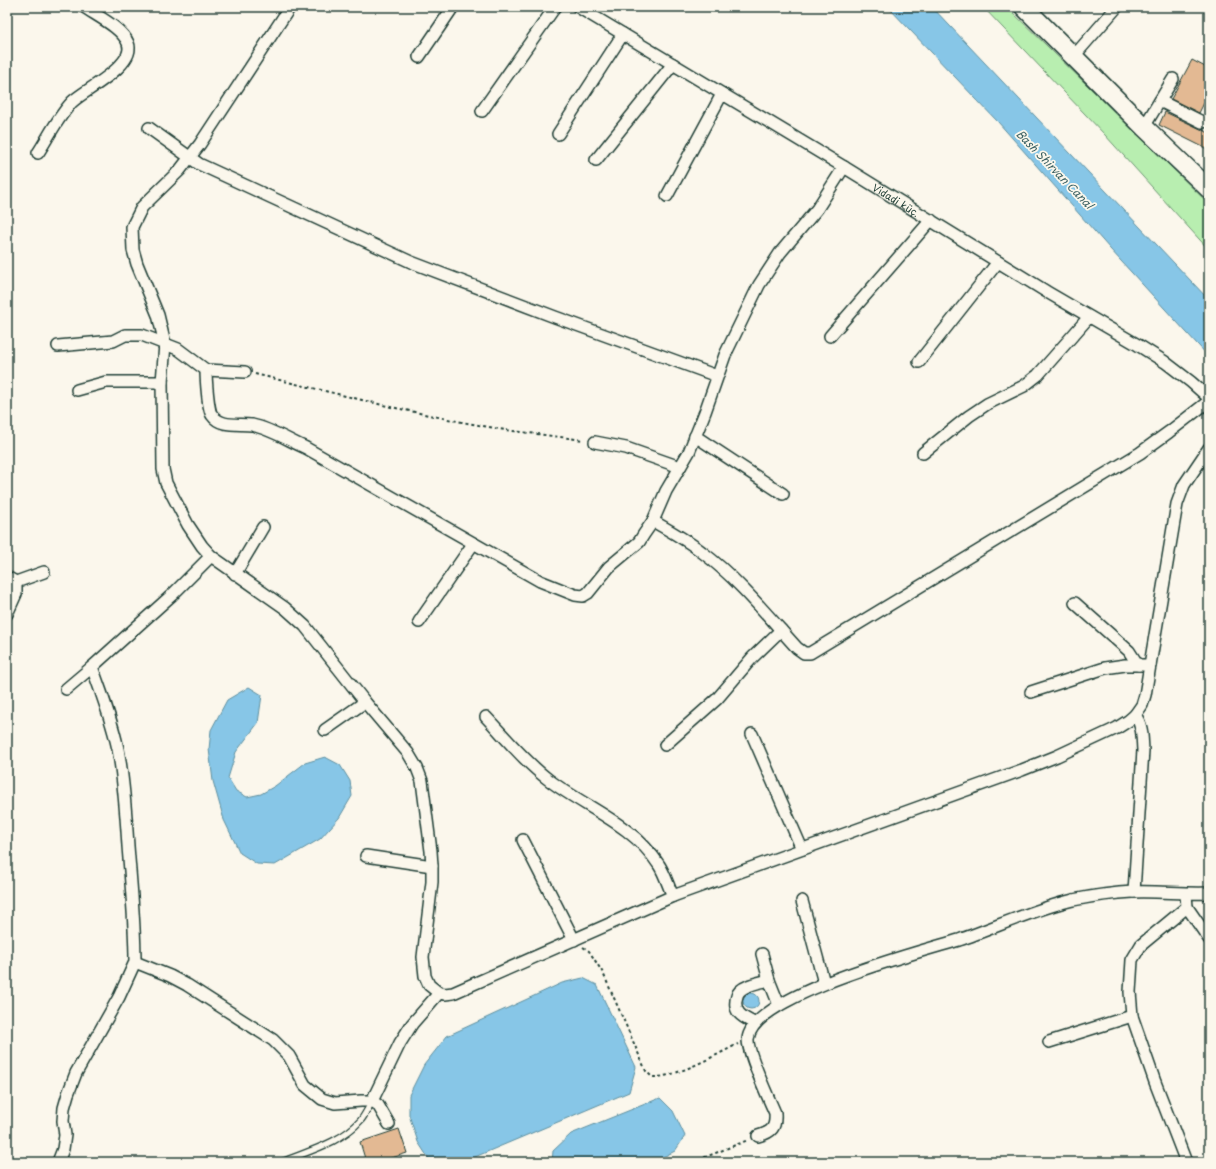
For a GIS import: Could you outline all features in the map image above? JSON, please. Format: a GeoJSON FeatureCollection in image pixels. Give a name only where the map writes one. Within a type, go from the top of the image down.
{"type":"FeatureCollection","features":[{"type":"Feature","properties":{"kind":"main road"},"geometry":{"type":"LineString","coordinates":[[1024,7],[1144,127],[1208,187]]}},
{"type":"Feature","properties":{"kind":"street"},"geometry":{"type":"LineString","coordinates":[[38,153],[62,114],[73,102],[110,75],[124,60],[129,52],[128,44],[120,31],[84,7]]}},
{"type":"Feature","properties":{"kind":"street"},"geometry":{"type":"LineString","coordinates":[[290,7],[190,158],[142,207],[132,227],[133,250],[137,264],[158,315],[165,344],[162,382],[163,469],[166,482],[188,525],[202,546],[211,556],[295,616],[306,626],[365,702],[408,753],[417,768],[423,788],[432,866],[432,882],[423,957],[425,976],[429,985],[439,993],[453,993],[673,896],[1022,770],[1117,728],[1135,715],[1142,705],[1145,695],[1177,504],[1184,485],[1209,448]]}},
{"type":"Feature","properties":{"kind":"street"},"geometry":{"type":"LineString","coordinates":[[419,57],[453,7]]}},
{"type":"Feature","properties":{"kind":"street"},"geometry":{"type":"LineString","coordinates":[[482,111],[555,7]]}},
{"type":"Feature","properties":{"kind":"street","name":"Vidadi küç."},"geometry":{"type":"LineString","coordinates":[[578,7],[1089,317],[1138,345],[1165,362],[1209,398]]}},
{"type":"Feature","properties":{"kind":"street"},"geometry":{"type":"LineString","coordinates":[[1074,56],[1117,7]]}},
{"type":"Feature","properties":{"kind":"street"},"geometry":{"type":"LineString","coordinates":[[558,134],[623,34]]}},
{"type":"Feature","properties":{"kind":"street"},"geometry":{"type":"LineString","coordinates":[[596,160],[673,64]]}},
{"type":"Feature","properties":{"kind":"street"},"geometry":{"type":"LineString","coordinates":[[1144,127],[1174,79]]}},
{"type":"Feature","properties":{"kind":"street"},"geometry":{"type":"LineString","coordinates":[[667,196],[722,94]]}},
{"type":"Feature","properties":{"kind":"street"},"geometry":{"type":"LineString","coordinates":[[1160,102],[1202,122],[1209,121]]}},
{"type":"Feature","properties":{"kind":"street"},"geometry":{"type":"LineString","coordinates":[[149,128],[190,158],[213,171],[411,262],[555,317],[717,376]]}},
{"type":"Feature","properties":{"kind":"street"},"geometry":{"type":"LineString","coordinates":[[206,370],[210,414],[216,420],[225,423],[251,425],[267,429],[306,448],[540,581],[575,595],[583,596],[588,593],[609,568],[639,542],[653,521],[666,491],[688,452],[705,412],[728,349],[759,285],[780,253],[817,209],[844,167]]}},
{"type":"Feature","properties":{"kind":"street"},"geometry":{"type":"LineString","coordinates":[[830,336],[931,220]]}},
{"type":"Feature","properties":{"kind":"street"},"geometry":{"type":"LineString","coordinates":[[920,362],[998,262]]}},
{"type":"Feature","properties":{"kind":"street"},"geometry":{"type":"LineString","coordinates":[[923,453],[975,412],[987,404],[1024,386],[1038,375],[1089,317]]}},
{"type":"Feature","properties":{"kind":"street"},"geometry":{"type":"LineString","coordinates":[[58,346],[113,341],[125,335],[142,335],[178,349],[206,370],[245,372]]}},
{"type":"Feature","properties":{"kind":"street"},"geometry":{"type":"LineString","coordinates":[[77,390],[106,382],[162,382]]}},
{"type":"Feature","properties":{"kind":"street"},"geometry":{"type":"LineString","coordinates":[[653,521],[686,540],[724,569],[797,648],[804,652],[810,653],[1140,453],[1209,401]]}},
{"type":"Feature","properties":{"kind":"street"},"geometry":{"type":"LineString","coordinates":[[695,436],[783,494]]}},
{"type":"Feature","properties":{"kind":"street"},"geometry":{"type":"LineString","coordinates":[[595,442],[626,448],[680,467]]}},
{"type":"Feature","properties":{"kind":"street"},"geometry":{"type":"LineString","coordinates":[[235,574],[263,527]]}},
{"type":"Feature","properties":{"kind":"street"},"geometry":{"type":"LineString","coordinates":[[419,622],[473,544]]}},
{"type":"Feature","properties":{"kind":"street"},"geometry":{"type":"LineString","coordinates":[[66,689],[172,595],[211,556]]}},
{"type":"Feature","properties":{"kind":"street"},"geometry":{"type":"LineString","coordinates":[[7,614],[16,594],[12,579],[44,572]]}},
{"type":"Feature","properties":{"kind":"street"},"geometry":{"type":"LineString","coordinates":[[1075,603],[1129,651],[1138,665]]}},
{"type":"Feature","properties":{"kind":"street"},"geometry":{"type":"LineString","coordinates":[[665,745],[717,699],[752,658],[781,630]]}},
{"type":"Feature","properties":{"kind":"street"},"geometry":{"type":"LineString","coordinates":[[1030,692],[1105,668],[1125,665],[1150,665]]}},
{"type":"Feature","properties":{"kind":"street"},"geometry":{"type":"LineString","coordinates":[[58,1162],[63,1149],[65,1135],[63,1121],[64,1108],[76,1073],[119,997],[135,962],[135,935],[121,768],[118,749],[108,710],[92,667]]}},
{"type":"Feature","properties":{"kind":"street"},"geometry":{"type":"LineString","coordinates":[[325,730],[365,702]]}},
{"type":"Feature","properties":{"kind":"street"},"geometry":{"type":"LineString","coordinates":[[1134,892],[1143,750],[1142,730],[1135,715]]}},
{"type":"Feature","properties":{"kind":"street"},"geometry":{"type":"LineString","coordinates":[[486,717],[528,762],[549,780],[616,822],[644,847],[660,865],[673,896]]}},
{"type":"Feature","properties":{"kind":"street"},"geometry":{"type":"LineString","coordinates":[[752,734],[802,849]]}},
{"type":"Feature","properties":{"kind":"street"},"geometry":{"type":"LineString","coordinates":[[523,840],[574,940]]}},
{"type":"Feature","properties":{"kind":"street"},"geometry":{"type":"LineString","coordinates":[[366,856],[432,866]]}},
{"type":"Feature","properties":{"kind":"street"},"geometry":{"type":"LineString","coordinates":[[758,1136],[772,1130],[776,1122],[775,1113],[752,1057],[748,1039],[754,1024],[779,1005],[824,983],[1073,900],[1134,892],[1209,894]]}},
{"type":"Feature","properties":{"kind":"street"},"geometry":{"type":"LineString","coordinates":[[1186,894],[1187,907],[1209,939]]}},
{"type":"Feature","properties":{"kind":"street"},"geometry":{"type":"LineString","coordinates":[[802,901],[824,983]]}},
{"type":"Feature","properties":{"kind":"street"},"geometry":{"type":"LineString","coordinates":[[1186,1162],[1155,1082],[1132,1016],[1130,992],[1132,960],[1141,945],[1187,907]]}},
{"type":"Feature","properties":{"kind":"street"},"geometry":{"type":"LineString","coordinates":[[762,954],[769,980],[779,1005]]}},
{"type":"Feature","properties":{"kind":"street"},"geometry":{"type":"LineString","coordinates":[[135,962],[170,976],[187,985],[273,1040],[289,1056],[305,1085],[322,1099],[335,1103],[372,1101],[378,1105],[389,1124]]}},
{"type":"Feature","properties":{"kind":"street"},"geometry":{"type":"LineString","coordinates":[[754,1024],[743,1017],[736,1010],[735,1003],[738,992],[747,986],[769,980]]}},
{"type":"Feature","properties":{"kind":"street"},"geometry":{"type":"LineString","coordinates":[[372,1101],[400,1043],[412,1024],[439,993]]}},
{"type":"Feature","properties":{"kind":"street"},"geometry":{"type":"LineString","coordinates":[[1049,1042],[1132,1016]]}},
{"type":"Feature","properties":{"kind":"lane"},"geometry":{"type":"LineString","coordinates":[[282,1162],[328,1144],[347,1132],[361,1120],[372,1101]]}},
{"type":"Feature","properties":{"kind":"path"},"geometry":{"type":"LineString","coordinates":[[245,372],[391,407],[462,422],[506,430],[595,442]]}},
{"type":"Feature","properties":{"kind":"path"},"geometry":{"type":"LineString","coordinates":[[574,940],[589,951],[603,973],[646,1071],[652,1077],[658,1078],[690,1067],[748,1039]]}},
{"type":"Feature","properties":{"kind":"path"},"geometry":{"type":"LineString","coordinates":[[693,1162],[758,1136]]}},
{"type":"Feature","properties":{"kind":"green space"},"geometry":{"type":"Polygon","coordinates":[[[983,7],[1007,7],[1209,204],[1209,250],[1105,135],[983,7]]]}},
{"type":"Feature","properties":{"kind":"water","name":"Bash Shirvan Canal"},"geometry":{"type":"Polygon","coordinates":[[[888,7],[932,7],[1209,300],[1209,357],[1110,249],[998,122],[888,7]]]}},
{"type":"Feature","properties":{"kind":"water"},"geometry":{"type":"Polygon","coordinates":[[[249,687],[262,695],[258,723],[236,752],[228,778],[236,791],[247,797],[261,794],[275,786],[305,763],[325,757],[340,765],[350,781],[352,796],[339,818],[320,839],[275,865],[257,864],[240,853],[224,820],[213,781],[209,749],[211,730],[227,700],[249,687]]]}},
{"type":"Feature","properties":{"kind":"water"},"geometry":{"type":"Polygon","coordinates":[[[583,978],[597,985],[636,1067],[629,1092],[463,1162],[431,1162],[418,1142],[409,1115],[409,1095],[424,1065],[447,1036],[562,983],[583,978]]]}},
{"type":"Feature","properties":{"kind":"water"},"geometry":{"type":"Polygon","coordinates":[[[751,993],[758,998],[759,1001],[754,1008],[751,1009],[744,1004],[743,1001],[748,994],[751,993]]]}},
{"type":"Feature","properties":{"kind":"water"},"geometry":{"type":"Polygon","coordinates":[[[660,1098],[673,1111],[685,1136],[675,1151],[653,1162],[552,1162],[553,1151],[571,1134],[660,1098]]]}},
{"type":"Feature","properties":{"kind":"building"},"geometry":{"type":"Polygon","coordinates":[[[1192,60],[1209,69],[1209,93],[1199,113],[1171,99],[1192,60]]]}},
{"type":"Feature","properties":{"kind":"building"},"geometry":{"type":"Polygon","coordinates":[[[1165,112],[1209,133],[1209,150],[1159,125],[1165,112]]]}},
{"type":"Feature","properties":{"kind":"building"},"geometry":{"type":"Polygon","coordinates":[[[399,1129],[407,1153],[379,1162],[366,1162],[360,1142],[399,1129]]]}}]}
